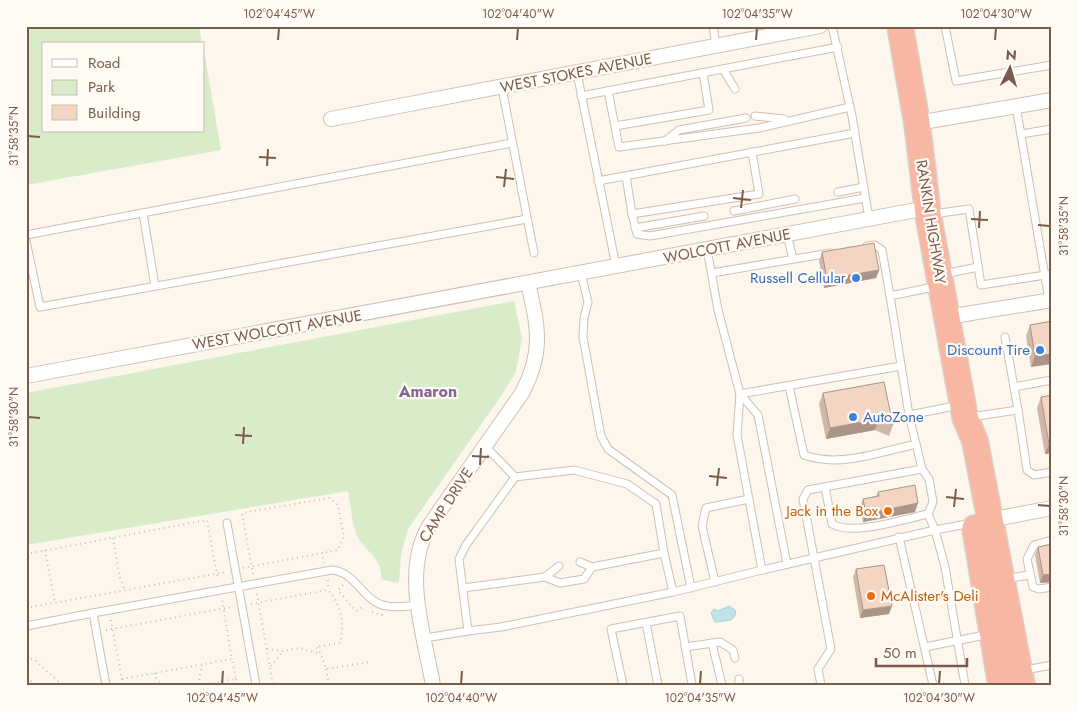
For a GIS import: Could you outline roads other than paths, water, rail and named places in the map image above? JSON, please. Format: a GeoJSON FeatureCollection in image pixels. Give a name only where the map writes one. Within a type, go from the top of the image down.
{"type":"FeatureCollection","features":[{"type":"Feature","properties":{"kind":"highway","name":"RANKIN HIGHWAY"},"geometry":{"type":"LineString","coordinates":[[900,26],[918,124],[927,211],[964,411],[975,441],[992,634],[1014,681]]}},
{"type":"Feature","properties":{"kind":"highway","name":"RANKIN HIGHWAY"},"geometry":{"type":"LineString","coordinates":[[982,521],[1002,580],[1014,681]]}},
{"type":"Feature","properties":{"kind":"highway"},"geometry":{"type":"LineString","coordinates":[[988,604],[1002,620],[1014,681]]}},
{"type":"Feature","properties":{"kind":"street","name":"WEST STOKES AVENUE"},"geometry":{"type":"LineString","coordinates":[[331,119],[820,26]]}},
{"type":"Feature","properties":{"kind":"street"},"geometry":{"type":"LineString","coordinates":[[918,124],[1052,100]]}},
{"type":"Feature","properties":{"kind":"street","name":"WOLCOTT AVENUE"},"geometry":{"type":"LineString","coordinates":[[528,283],[869,219],[927,211]]}},
{"type":"Feature","properties":{"kind":"street","name":"WEST WOLCOTT AVENUE"},"geometry":{"type":"LineString","coordinates":[[26,376],[528,283]]}},
{"type":"Feature","properties":{"kind":"street","name":"CAMP DRIVE"},"geometry":{"type":"LineString","coordinates":[[433,685],[419,605],[415,566],[423,535],[522,393],[532,375],[538,355],[536,320],[528,283]]}},
{"type":"Feature","properties":{"kind":"street"},"geometry":{"type":"LineString","coordinates":[[947,317],[1050,300]]}},
{"type":"Feature","properties":{"kind":"street"},"geometry":{"type":"LineString","coordinates":[[982,521],[1052,508]]}},
{"type":"Feature","properties":{"kind":"lane"},"geometry":{"type":"LineString","coordinates":[[712,26],[716,46]]}},
{"type":"Feature","properties":{"kind":"lane"},"geometry":{"type":"LineString","coordinates":[[832,26],[850,107],[869,219]]}},
{"type":"Feature","properties":{"kind":"lane"},"geometry":{"type":"LineString","coordinates":[[945,26],[956,81],[1052,65]]}},
{"type":"Feature","properties":{"kind":"lane"},"geometry":{"type":"LineString","coordinates":[[581,96],[838,47]]}},
{"type":"Feature","properties":{"kind":"lane"},"geometry":{"type":"LineString","coordinates":[[723,69],[735,89]]}},
{"type":"Feature","properties":{"kind":"lane"},"geometry":{"type":"LineString","coordinates":[[577,73],[616,266]]}},
{"type":"Feature","properties":{"kind":"lane"},"geometry":{"type":"LineString","coordinates":[[615,126],[709,110],[703,73]]}},
{"type":"Feature","properties":{"kind":"lane"},"geometry":{"type":"LineString","coordinates":[[502,88],[534,254]]}},
{"type":"Feature","properties":{"kind":"lane"},"geometry":{"type":"LineString","coordinates":[[608,91],[619,147],[758,128],[850,107]]}},
{"type":"Feature","properties":{"kind":"lane"},"geometry":{"type":"LineString","coordinates":[[1016,106],[1048,274],[1050,300]]}},
{"type":"Feature","properties":{"kind":"lane"},"geometry":{"type":"LineString","coordinates":[[755,116],[788,120]]}},
{"type":"Feature","properties":{"kind":"lane"},"geometry":{"type":"LineString","coordinates":[[664,141],[679,130],[746,118]]}},
{"type":"Feature","properties":{"kind":"lane"},"geometry":{"type":"LineString","coordinates":[[1021,134],[1052,129]]}},
{"type":"Feature","properties":{"kind":"lane"},"geometry":{"type":"LineString","coordinates":[[598,181],[854,133]]}},
{"type":"Feature","properties":{"kind":"lane"},"geometry":{"type":"LineString","coordinates":[[26,234],[512,143]]}},
{"type":"Feature","properties":{"kind":"lane"},"geometry":{"type":"LineString","coordinates":[[632,214],[759,194],[752,152]]}},
{"type":"Feature","properties":{"kind":"lane"},"geometry":{"type":"LineString","coordinates":[[626,176],[637,234],[650,236],[865,198]]}},
{"type":"Feature","properties":{"kind":"lane"},"geometry":{"type":"LineString","coordinates":[[838,192],[864,187]]}},
{"type":"Feature","properties":{"kind":"lane"},"geometry":{"type":"LineString","coordinates":[[734,211],[796,199]]}},
{"type":"Feature","properties":{"kind":"lane"},"geometry":{"type":"LineString","coordinates":[[927,211],[969,209],[982,285],[1048,274]]}},
{"type":"Feature","properties":{"kind":"lane"},"geometry":{"type":"LineString","coordinates":[[143,213],[155,286]]}},
{"type":"Feature","properties":{"kind":"lane"},"geometry":{"type":"LineString","coordinates":[[635,228],[704,216]]}},
{"type":"Feature","properties":{"kind":"lane"},"geometry":{"type":"LineString","coordinates":[[26,241],[40,307],[527,219]]}},
{"type":"Feature","properties":{"kind":"lane"},"geometry":{"type":"LineString","coordinates":[[787,234],[793,259]]}},
{"type":"Feature","properties":{"kind":"lane"},"geometry":{"type":"LineString","coordinates":[[857,248],[875,245],[882,250],[909,415],[922,469],[929,480],[933,502],[928,514],[935,530],[945,567],[956,641],[965,685]]}},
{"type":"Feature","properties":{"kind":"lane"},"geometry":{"type":"LineString","coordinates":[[708,249],[718,310],[740,394],[737,435],[762,570]]}},
{"type":"Feature","properties":{"kind":"lane"},"geometry":{"type":"LineString","coordinates":[[712,273],[838,251]]}},
{"type":"Feature","properties":{"kind":"lane"},"geometry":{"type":"LineString","coordinates":[[890,296],[978,267]]}},
{"type":"Feature","properties":{"kind":"lane"},"geometry":{"type":"LineString","coordinates":[[581,273],[588,302],[584,318],[584,336],[601,436],[608,449],[672,495],[691,588]]}},
{"type":"Feature","properties":{"kind":"lane"},"geometry":{"type":"LineString","coordinates":[[1005,337],[1027,470],[1034,474],[1052,472]]}},
{"type":"Feature","properties":{"kind":"lane"},"geometry":{"type":"LineString","coordinates":[[740,394],[901,366]]}},
{"type":"Feature","properties":{"kind":"lane"},"geometry":{"type":"LineString","coordinates":[[1014,387],[1052,380]]}},
{"type":"Feature","properties":{"kind":"lane"},"geometry":{"type":"LineString","coordinates":[[789,386],[804,455],[834,462],[916,444]]}},
{"type":"Feature","properties":{"kind":"lane"},"geometry":{"type":"LineString","coordinates":[[740,394],[758,415],[787,564]]}},
{"type":"Feature","properties":{"kind":"lane"},"geometry":{"type":"LineString","coordinates":[[909,415],[1018,410]]}},
{"type":"Feature","properties":{"kind":"lane"},"geometry":{"type":"LineString","coordinates":[[485,446],[515,477]]}},
{"type":"Feature","properties":{"kind":"lane"},"geometry":{"type":"LineString","coordinates":[[821,685],[818,669],[831,649],[803,499],[808,490],[922,469]]}},
{"type":"Feature","properties":{"kind":"lane"},"geometry":{"type":"LineString","coordinates":[[468,631],[459,559],[466,545],[515,477],[574,470],[627,484],[656,504],[673,592]]}},
{"type":"Feature","properties":{"kind":"lane"},"geometry":{"type":"LineString","coordinates":[[825,487],[832,524],[837,527],[846,529],[928,514]]}},
{"type":"Feature","properties":{"kind":"lane"},"geometry":{"type":"LineString","coordinates":[[715,582],[702,526],[706,508],[749,499]]}},
{"type":"Feature","properties":{"kind":"lane"},"geometry":{"type":"LineString","coordinates":[[425,638],[501,627],[673,592],[899,538],[982,521]]}},
{"type":"Feature","properties":{"kind":"lane"},"geometry":{"type":"LineString","coordinates":[[227,523],[256,685]]}},
{"type":"Feature","properties":{"kind":"lane"},"geometry":{"type":"LineString","coordinates":[[899,538],[933,685]]}},
{"type":"Feature","properties":{"kind":"lane"},"geometry":{"type":"LineString","coordinates":[[1052,540],[1034,545],[1028,553],[1027,559],[1033,587],[1039,589],[1052,587]]}},
{"type":"Feature","properties":{"kind":"lane"},"geometry":{"type":"LineString","coordinates":[[580,562],[592,567],[664,553]]}},
{"type":"Feature","properties":{"kind":"lane"},"geometry":{"type":"LineString","coordinates":[[545,577],[559,566]]}},
{"type":"Feature","properties":{"kind":"lane"},"geometry":{"type":"LineString","coordinates":[[462,588],[545,577],[560,583],[584,579],[592,567]]}},
{"type":"Feature","properties":{"kind":"lane"},"geometry":{"type":"LineString","coordinates":[[26,626],[255,584],[342,571],[354,580],[370,598],[386,606],[419,605]]}},
{"type":"Feature","properties":{"kind":"lane"},"geometry":{"type":"LineString","coordinates":[[1002,580],[1029,575]]}},
{"type":"Feature","properties":{"kind":"lane"},"geometry":{"type":"LineString","coordinates":[[93,613],[106,685]]}},
{"type":"Feature","properties":{"kind":"lane"},"geometry":{"type":"LineString","coordinates":[[623,685],[611,629],[680,616],[692,685]]}},
{"type":"Feature","properties":{"kind":"lane"},"geometry":{"type":"LineString","coordinates":[[646,623],[658,685]]}},
{"type":"Feature","properties":{"kind":"lane"},"geometry":{"type":"LineString","coordinates":[[925,647],[992,634]]}},
{"type":"Feature","properties":{"kind":"lane"},"geometry":{"type":"LineString","coordinates":[[685,647],[720,642],[733,650],[735,658]]}},
{"type":"Feature","properties":{"kind":"lane"},"geometry":{"type":"LineString","coordinates":[[712,643],[722,685]]}},
{"type":"Feature","properties":{"kind":"lane"},"geometry":{"type":"LineString","coordinates":[[1014,681],[1052,665]]}},
{"type":"Feature","properties":{"kind":"water"},"geometry":{"type":"Polygon","coordinates":[[[729,606],[735,610],[736,614],[731,620],[715,622],[711,613],[714,609],[718,611],[729,606]]]}},
{"type":"Feature","properties":{"kind":"place","name":"Russell Cellular"},"geometry":{"type":"Point","coordinates":[856,278]}},
{"type":"Feature","properties":{"kind":"place","name":"Discount Tire"},"geometry":{"type":"Point","coordinates":[1040,350]}},
{"type":"Feature","properties":{"kind":"place","name":"AutoZone"},"geometry":{"type":"Point","coordinates":[853,417]}},
{"type":"Feature","properties":{"kind":"place","name":"Jack in the Box"},"geometry":{"type":"Point","coordinates":[888,511]}},
{"type":"Feature","properties":{"kind":"place","name":"McAlister's Deli"},"geometry":{"type":"Point","coordinates":[871,596]}},
{"type":"Feature","properties":{"kind":"district","name":"Amaron"},"geometry":{"type":"Point","coordinates":[428,391]}}]}
